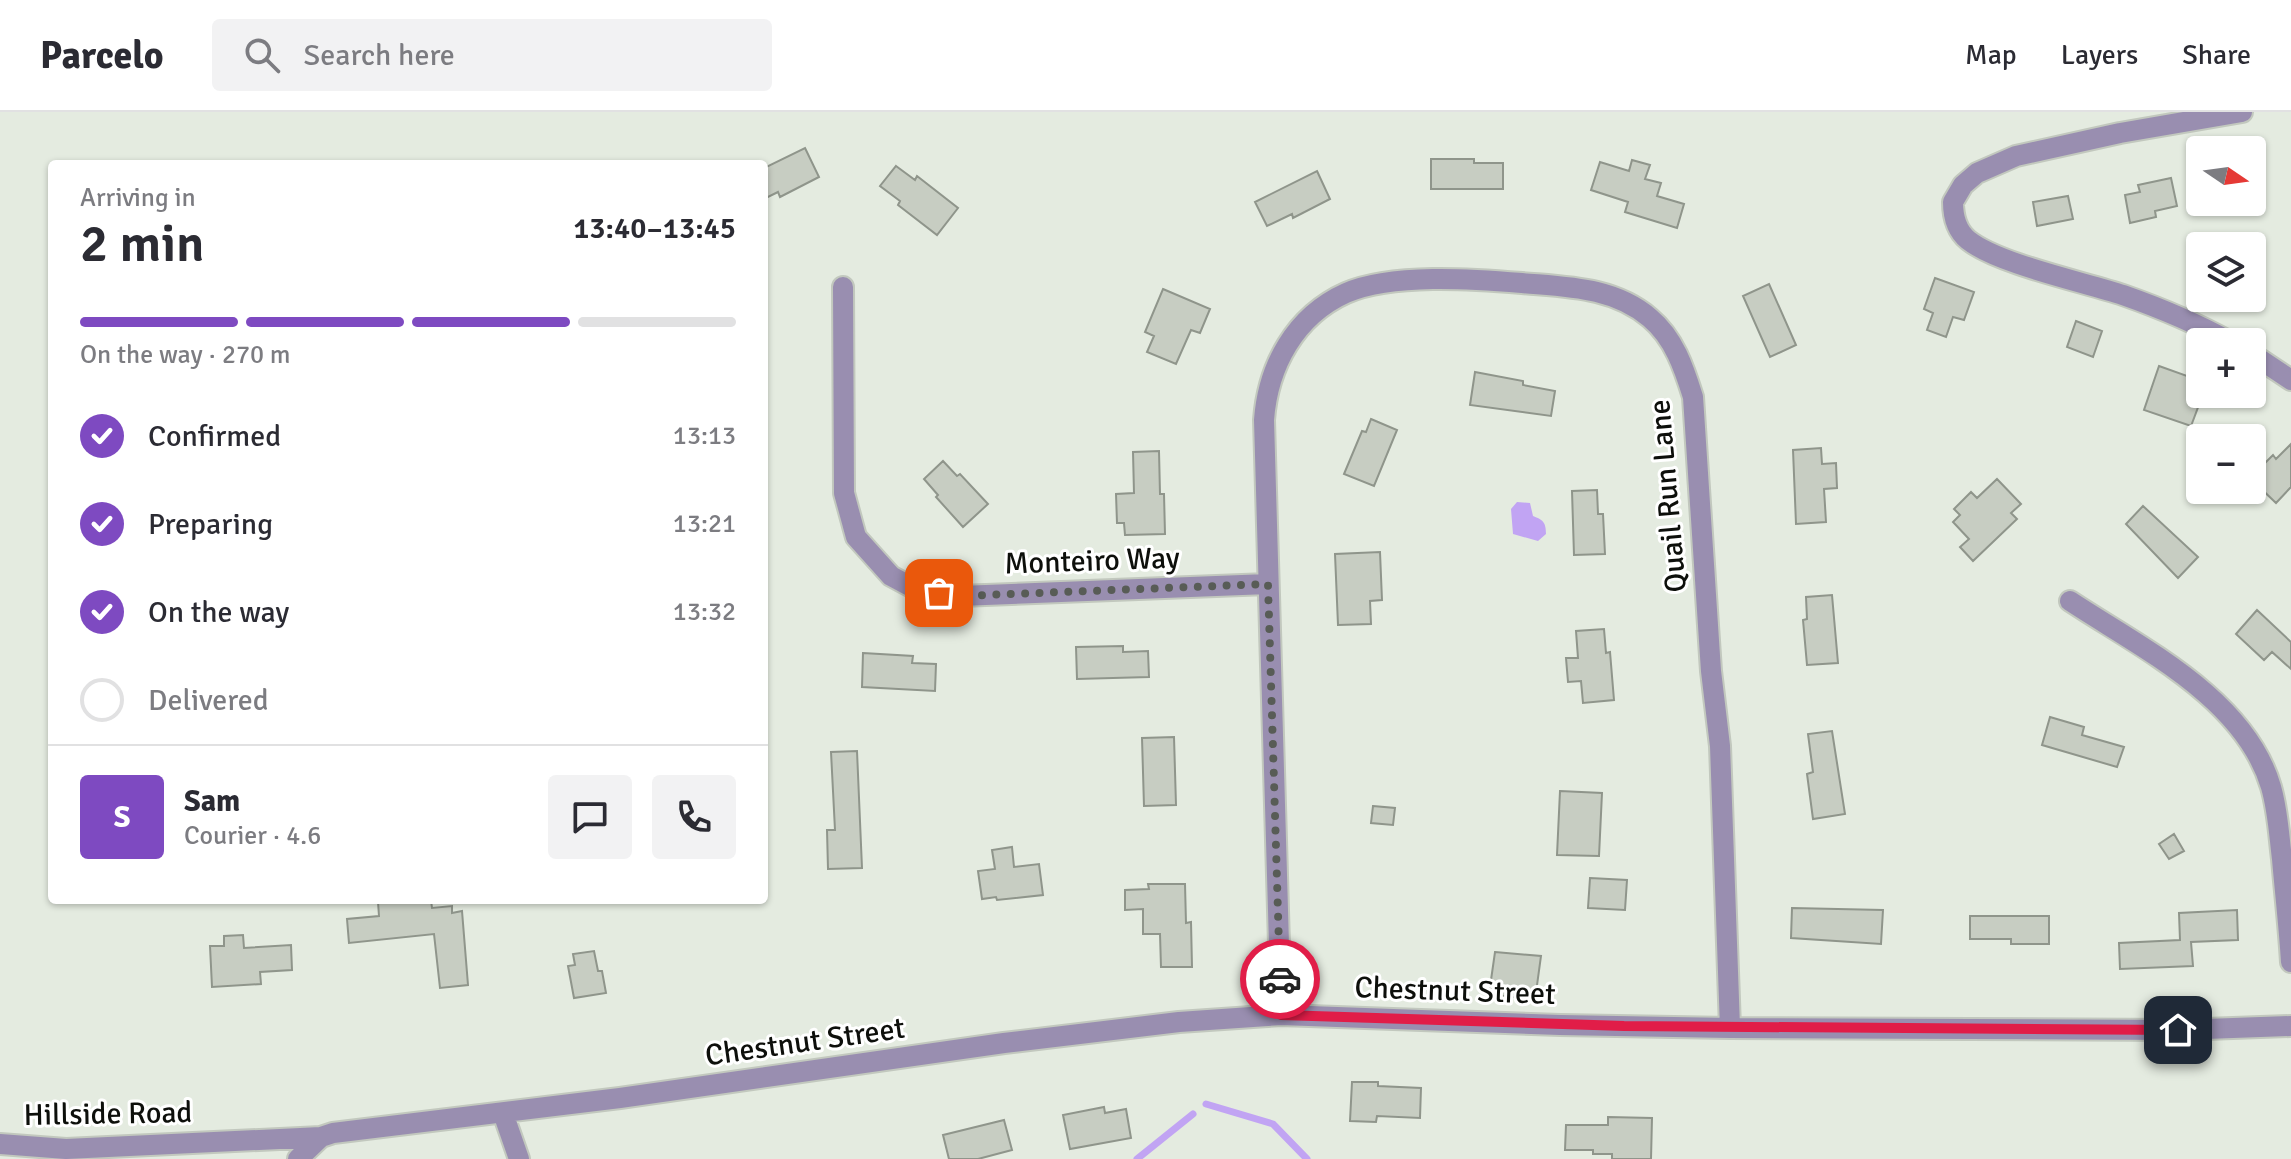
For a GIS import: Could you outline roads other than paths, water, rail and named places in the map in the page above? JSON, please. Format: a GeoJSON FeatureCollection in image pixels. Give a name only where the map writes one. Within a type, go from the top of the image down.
{"type":"FeatureCollection","features":[{"type":"Feature","properties":{"kind":"street"},"geometry":{"type":"LineString","coordinates":[[2200,328],[2156,307],[2007,259],[1980,247],[1967,240],[1958,228],[1953,202],[1963,185],[1977,173],[2016,156],[2120,133],[2242,112]]}},
{"type":"Feature","properties":{"kind":"street","name":"Quail Run Lane"},"geometry":{"type":"LineString","coordinates":[[1281,1015],[1265,397],[1283,349],[1298,329],[1318,311],[1346,293],[1384,283],[1446,279],[1584,288],[1627,303],[1650,318],[1683,364],[1693,397],[1711,671],[1720,746],[1730,1028]]}},
{"type":"Feature","properties":{"kind":"street","name":"Monteiro Way"},"geometry":{"type":"LineString","coordinates":[[843,287],[844,493],[856,537],[891,576],[919,591],[960,596],[1268,584]]}},
{"type":"Feature","properties":{"kind":"street"},"geometry":{"type":"LineString","coordinates":[[2266,363],[2291,380]]}},
{"type":"Feature","properties":{"kind":"street"},"geometry":{"type":"LineString","coordinates":[[2070,601],[2215,700],[2234,720],[2253,748],[2270,784],[2279,822],[2291,962]]}},
{"type":"Feature","properties":{"kind":"street","name":"Chestnut Street"},"geometry":{"type":"LineString","coordinates":[[321,1137],[1004,1043],[1179,1022],[1281,1015],[1730,1028],[2206,1030],[2291,1026]]}},
{"type":"Feature","properties":{"kind":"street"},"geometry":{"type":"LineString","coordinates":[[503,1113],[519,1159]]}},
{"type":"Feature","properties":{"kind":"street"},"geometry":{"type":"LineString","coordinates":[[298,1159],[321,1137]]}},
{"type":"Feature","properties":{"kind":"street","name":"Hillside Road"},"geometry":{"type":"LineString","coordinates":[[0,1144],[66,1149],[321,1137]]}},
{"type":"Feature","properties":{"kind":"street","name":"Hillside Road"},"geometry":{"type":"LineString","coordinates":[[217,1142],[231,1159]]}},
{"type":"Feature","properties":{"kind":"waterway"},"geometry":{"type":"LineString","coordinates":[[1206,1104],[1273,1124],[1307,1159]]}},
{"type":"Feature","properties":{"kind":"waterway"},"geometry":{"type":"LineString","coordinates":[[1137,1159],[1193,1114]]}}]}
